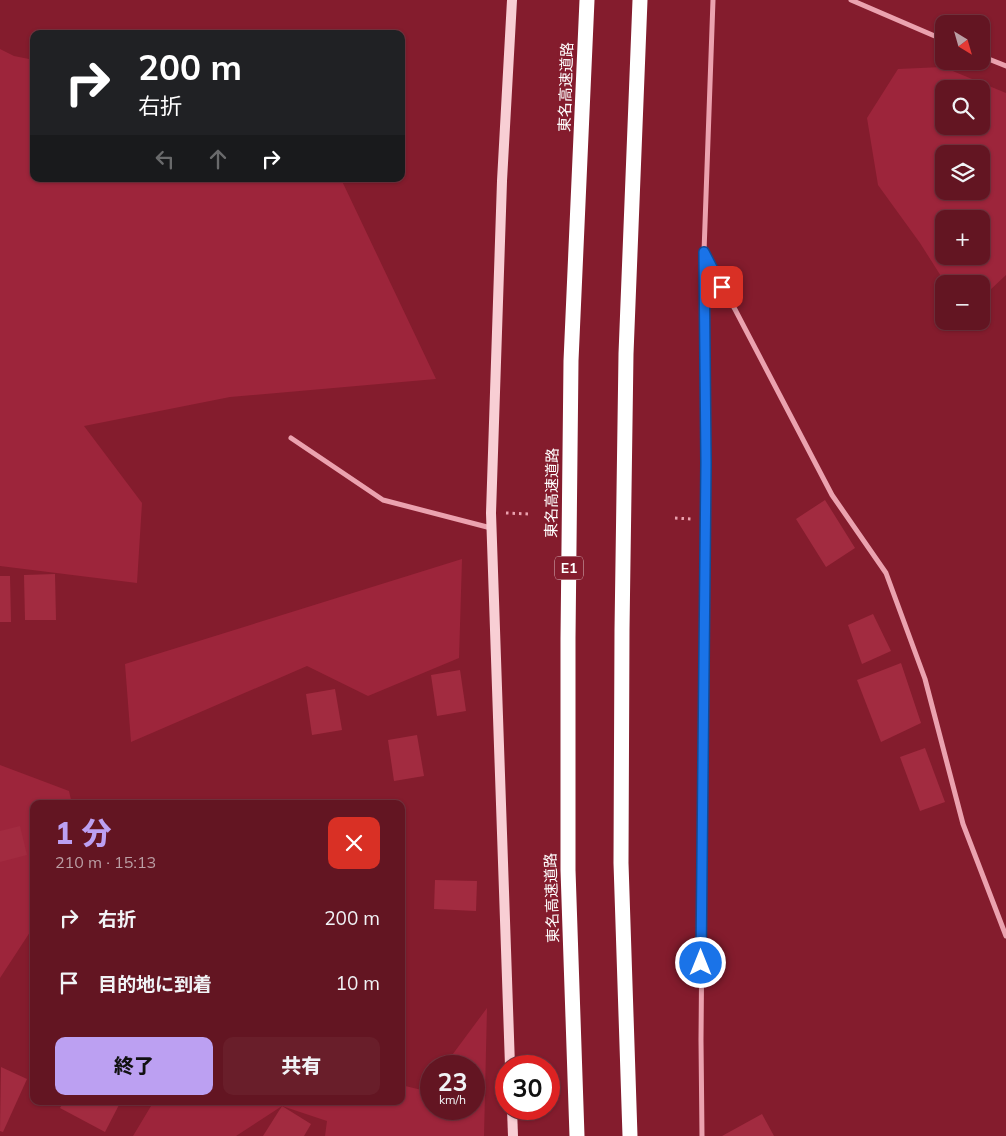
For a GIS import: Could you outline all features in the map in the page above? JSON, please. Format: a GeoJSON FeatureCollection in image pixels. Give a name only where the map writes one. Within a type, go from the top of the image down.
{"type":"FeatureCollection","features":[{"type":"Feature","properties":{"kind":"highway","name":"東名高速道路"},"geometry":{"type":"LineString","coordinates":[[577,1136],[568,870],[568,638],[572,361],[587,0]]}},
{"type":"Feature","properties":{"kind":"highway"},"geometry":{"type":"LineString","coordinates":[[630,1136],[621,863],[622,630],[626,354],[640,0]]}},
{"type":"Feature","properties":{"kind":"street"},"geometry":{"type":"LineString","coordinates":[[510,1055],[491,528],[502,181],[512,0]]}},
{"type":"Feature","properties":{"kind":"street"},"geometry":{"type":"LineString","coordinates":[[702,1136],[701,1020],[706,463],[704,252],[713,0]]}},
{"type":"Feature","properties":{"kind":"street"},"geometry":{"type":"LineString","coordinates":[[851,0],[935,36]]}},
{"type":"Feature","properties":{"kind":"street"},"geometry":{"type":"LineString","coordinates":[[990,60],[1006,66]]}},
{"type":"Feature","properties":{"kind":"street"},"geometry":{"type":"LineString","coordinates":[[704,252],[832,495],[886,574],[925,678],[962,824],[1006,936]]}},
{"type":"Feature","properties":{"kind":"street"},"geometry":{"type":"LineString","coordinates":[[291,438],[383,500],[491,528]]}},
{"type":"Feature","properties":{"kind":"street"},"geometry":{"type":"LineString","coordinates":[[512,1120],[513,1136]]}},
{"type":"Feature","properties":{"kind":"shaded area"},"geometry":{"type":"Polygon","coordinates":[[[0,49],[14,56],[30,59],[30,182],[342,182],[436,379],[230,397],[84,426],[142,503],[137,583],[0,566],[0,49]]]}},
{"type":"Feature","properties":{"kind":"shaded area"},"geometry":{"type":"Polygon","coordinates":[[[935,67],[935,70],[950,70],[974,80],[935,80],[935,135],[990,135],[990,86],[1006,93],[1006,275],[990,290],[990,275],[940,275],[920,243],[878,185],[867,118],[898,69],[935,67]]]}},
{"type":"Feature","properties":{"kind":"shaded area"},"geometry":{"type":"Polygon","coordinates":[[[462,559],[459,658],[368,696],[307,666],[131,742],[125,664],[462,559]]]}},
{"type":"Feature","properties":{"kind":"shaded area"},"geometry":{"type":"Polygon","coordinates":[[[0,765],[69,791],[71,800],[30,800],[30,932],[0,978],[0,765]]]}},
{"type":"Feature","properties":{"kind":"shaded area"},"geometry":{"type":"Polygon","coordinates":[[[487,1008],[485,1093],[485,1055],[452,1055],[487,1008]]]}},
{"type":"Feature","properties":{"kind":"shaded area"},"geometry":{"type":"Polygon","coordinates":[[[405,1086],[420,1090],[420,1120],[484,1120],[484,1136],[325,1136],[327,1121],[282,1106],[236,1136],[133,1136],[152,1105],[405,1105],[405,1086]]]}},
{"type":"Feature","properties":{"kind":"building"},"geometry":{"type":"Polygon","coordinates":[[[825,500],[855,548],[826,567],[796,519],[825,500]]]}},
{"type":"Feature","properties":{"kind":"building"},"geometry":{"type":"Polygon","coordinates":[[[55,574],[56,620],[25,620],[24,575],[55,574]]]}},
{"type":"Feature","properties":{"kind":"building"},"geometry":{"type":"Polygon","coordinates":[[[0,576],[10,576],[11,622],[0,622],[0,576]]]}},
{"type":"Feature","properties":{"kind":"building"},"geometry":{"type":"Polygon","coordinates":[[[873,614],[891,651],[862,664],[848,625],[873,614]]]}},
{"type":"Feature","properties":{"kind":"building"},"geometry":{"type":"Polygon","coordinates":[[[901,663],[921,723],[881,742],[857,680],[901,663]]]}},
{"type":"Feature","properties":{"kind":"building"},"geometry":{"type":"Polygon","coordinates":[[[460,670],[466,711],[437,716],[431,675],[460,670]]]}},
{"type":"Feature","properties":{"kind":"building"},"geometry":{"type":"Polygon","coordinates":[[[335,689],[342,730],[312,735],[306,694],[335,689]]]}},
{"type":"Feature","properties":{"kind":"building"},"geometry":{"type":"Polygon","coordinates":[[[417,735],[424,776],[394,781],[388,740],[417,735]]]}},
{"type":"Feature","properties":{"kind":"building"},"geometry":{"type":"Polygon","coordinates":[[[925,748],[945,802],[920,811],[900,757],[925,748]]]}},
{"type":"Feature","properties":{"kind":"building"},"geometry":{"type":"Polygon","coordinates":[[[20,826],[27,855],[0,862],[0,831],[20,826]]]}},
{"type":"Feature","properties":{"kind":"building"},"geometry":{"type":"Polygon","coordinates":[[[435,880],[477,881],[476,911],[434,909],[435,880]]]}},
{"type":"Feature","properties":{"kind":"building"},"geometry":{"type":"Polygon","coordinates":[[[1,1067],[27,1079],[3,1132],[0,1131],[1,1067]]]}},
{"type":"Feature","properties":{"kind":"building"},"geometry":{"type":"Polygon","coordinates":[[[62,1105],[119,1105],[105,1132],[60,1108],[62,1105]]]}},
{"type":"Feature","properties":{"kind":"building"},"geometry":{"type":"Polygon","coordinates":[[[282,1106],[311,1124],[304,1136],[263,1136],[282,1106]]]}},
{"type":"Feature","properties":{"kind":"building"},"geometry":{"type":"Polygon","coordinates":[[[762,1114],[774,1136],[722,1136],[762,1114]]]}},
{"type":"Feature","properties":{"kind":"route"},"geometry":{"type":"LineString","coordinates":[[701,963],[706,463],[704,252],[722,287]]}}]}
